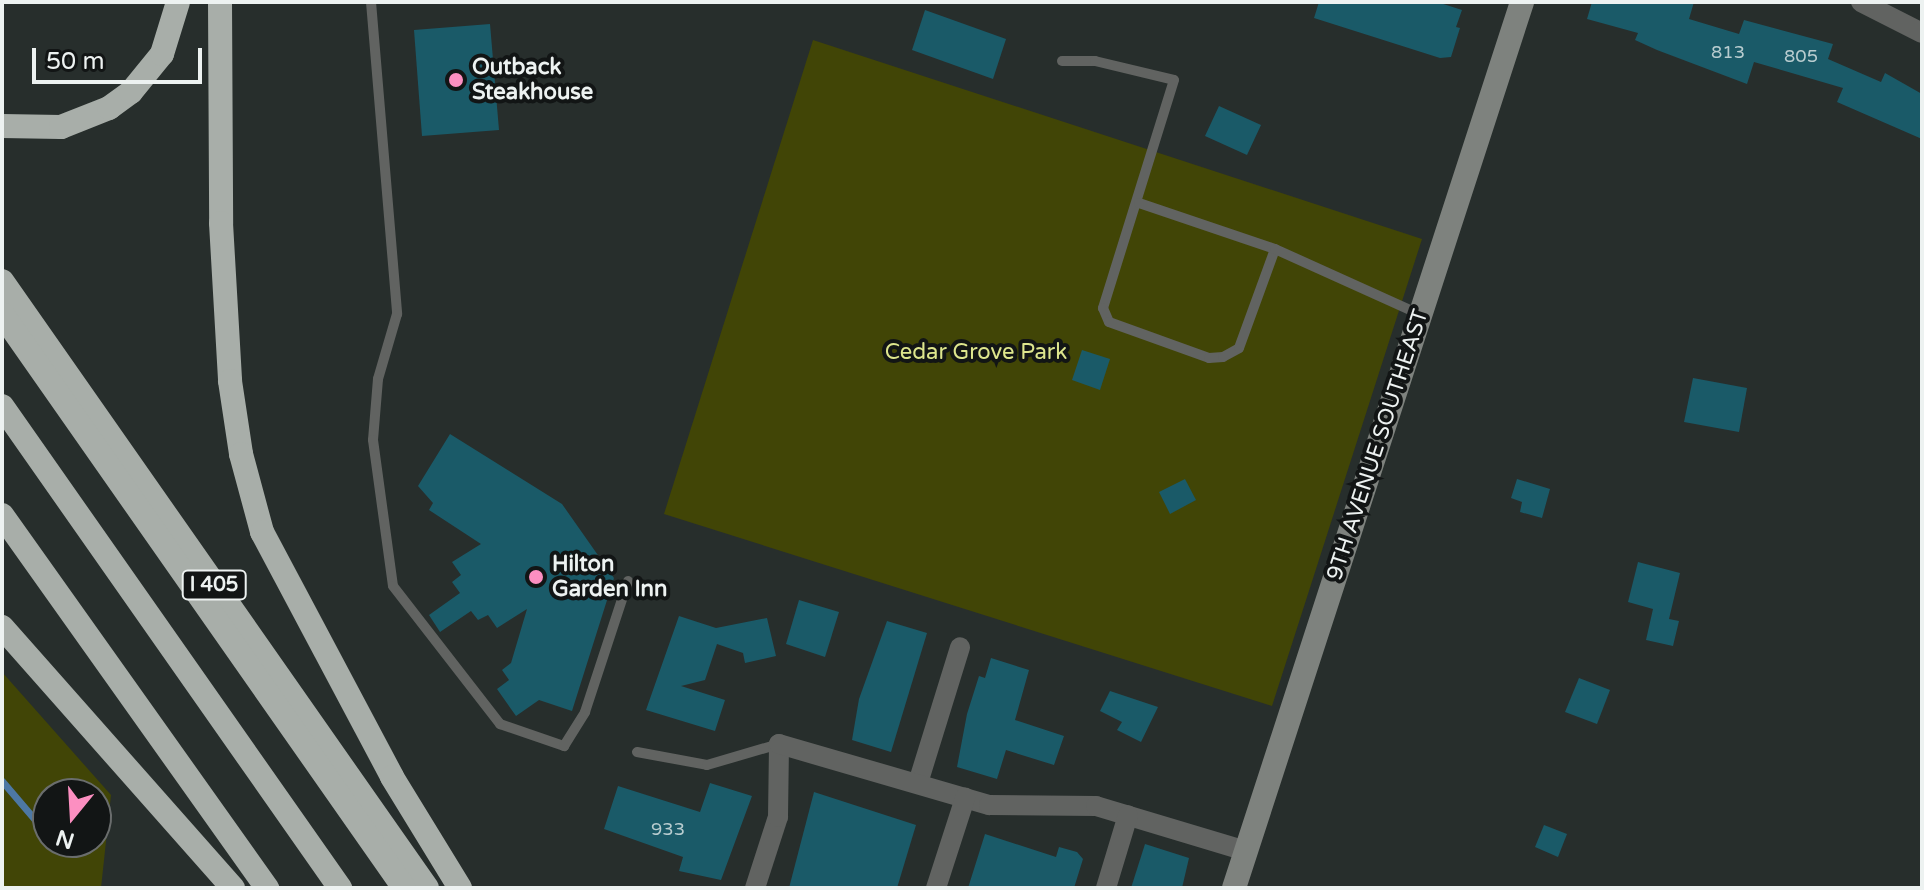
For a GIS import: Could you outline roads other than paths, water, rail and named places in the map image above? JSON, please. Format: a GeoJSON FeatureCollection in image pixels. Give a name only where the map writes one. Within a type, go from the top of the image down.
{"type":"FeatureCollection","features":[{"type":"Feature","properties":{"kind":"highway"},"geometry":{"type":"LineString","coordinates":[[2,126],[61,127],[109,108],[131,92],[162,54],[178,2]]}},
{"type":"Feature","properties":{"kind":"highway"},"geometry":{"type":"LineString","coordinates":[[220,2],[221,223],[230,381],[241,454],[258,519],[294,601],[460,888]]}},
{"type":"Feature","properties":{"kind":"highway","name":"I 405"},"geometry":{"type":"LineString","coordinates":[[2,281],[427,888]]}},
{"type":"Feature","properties":{"kind":"highway","name":"I 405"},"geometry":{"type":"LineString","coordinates":[[2,314],[404,888]]}},
{"type":"Feature","properties":{"kind":"highway"},"geometry":{"type":"LineString","coordinates":[[2,406],[340,888]]}},
{"type":"Feature","properties":{"kind":"highway"},"geometry":{"type":"LineString","coordinates":[[2,425],[323,888]]}},
{"type":"Feature","properties":{"kind":"highway"},"geometry":{"type":"LineString","coordinates":[[2,515],[267,888]]}},
{"type":"Feature","properties":{"kind":"highway"},"geometry":{"type":"LineString","coordinates":[[2,627],[233,888]]}},
{"type":"Feature","properties":{"kind":"main road","name":"9TH AVENUE SOUTHEAST"},"geometry":{"type":"LineString","coordinates":[[1234,888],[1519,3]]}},
{"type":"Feature","properties":{"kind":"street"},"geometry":{"type":"LineString","coordinates":[[1861,2],[1922,33]]}},
{"type":"Feature","properties":{"kind":"street"},"geometry":{"type":"LineString","coordinates":[[918,783],[960,647]]}},
{"type":"Feature","properties":{"kind":"street"},"geometry":{"type":"LineString","coordinates":[[755,888],[778,817],[779,744],[1010,809],[1096,806],[1246,851]]}},
{"type":"Feature","properties":{"kind":"street"},"geometry":{"type":"LineString","coordinates":[[936,888],[965,798]]}},
{"type":"Feature","properties":{"kind":"street"},"geometry":{"type":"LineString","coordinates":[[1106,888],[1128,815]]}},
{"type":"Feature","properties":{"kind":"lane"},"geometry":{"type":"LineString","coordinates":[[371,2],[397,314],[378,379],[373,440],[393,586],[500,724],[564,746],[585,712],[628,581]]}},
{"type":"Feature","properties":{"kind":"lane"},"geometry":{"type":"LineString","coordinates":[[1062,61],[1095,61],[1174,80],[1139,203],[1103,308],[1109,322],[1196,354],[1223,357],[1239,348],[1275,249]]}},
{"type":"Feature","properties":{"kind":"lane"},"geometry":{"type":"LineString","coordinates":[[1139,203],[1275,249],[1421,315]]}},
{"type":"Feature","properties":{"kind":"lane"},"geometry":{"type":"LineString","coordinates":[[637,752],[667,762],[707,765],[779,744]]}},
{"type":"Feature","properties":{"kind":"waterway"},"geometry":{"type":"LineString","coordinates":[[2,781],[32,816]]}},
{"type":"Feature","properties":{"kind":"place","name":"Outback Steakhouse"},"geometry":{"type":"Point","coordinates":[456,80]}},
{"type":"Feature","properties":{"kind":"place","name":"Hilton Garden Inn"},"geometry":{"type":"Point","coordinates":[536,577]}},
{"type":"Feature","properties":{"kind":"park label","name":"Cedar Grove Park"},"geometry":{"type":"Point","coordinates":[976,353]}}]}
